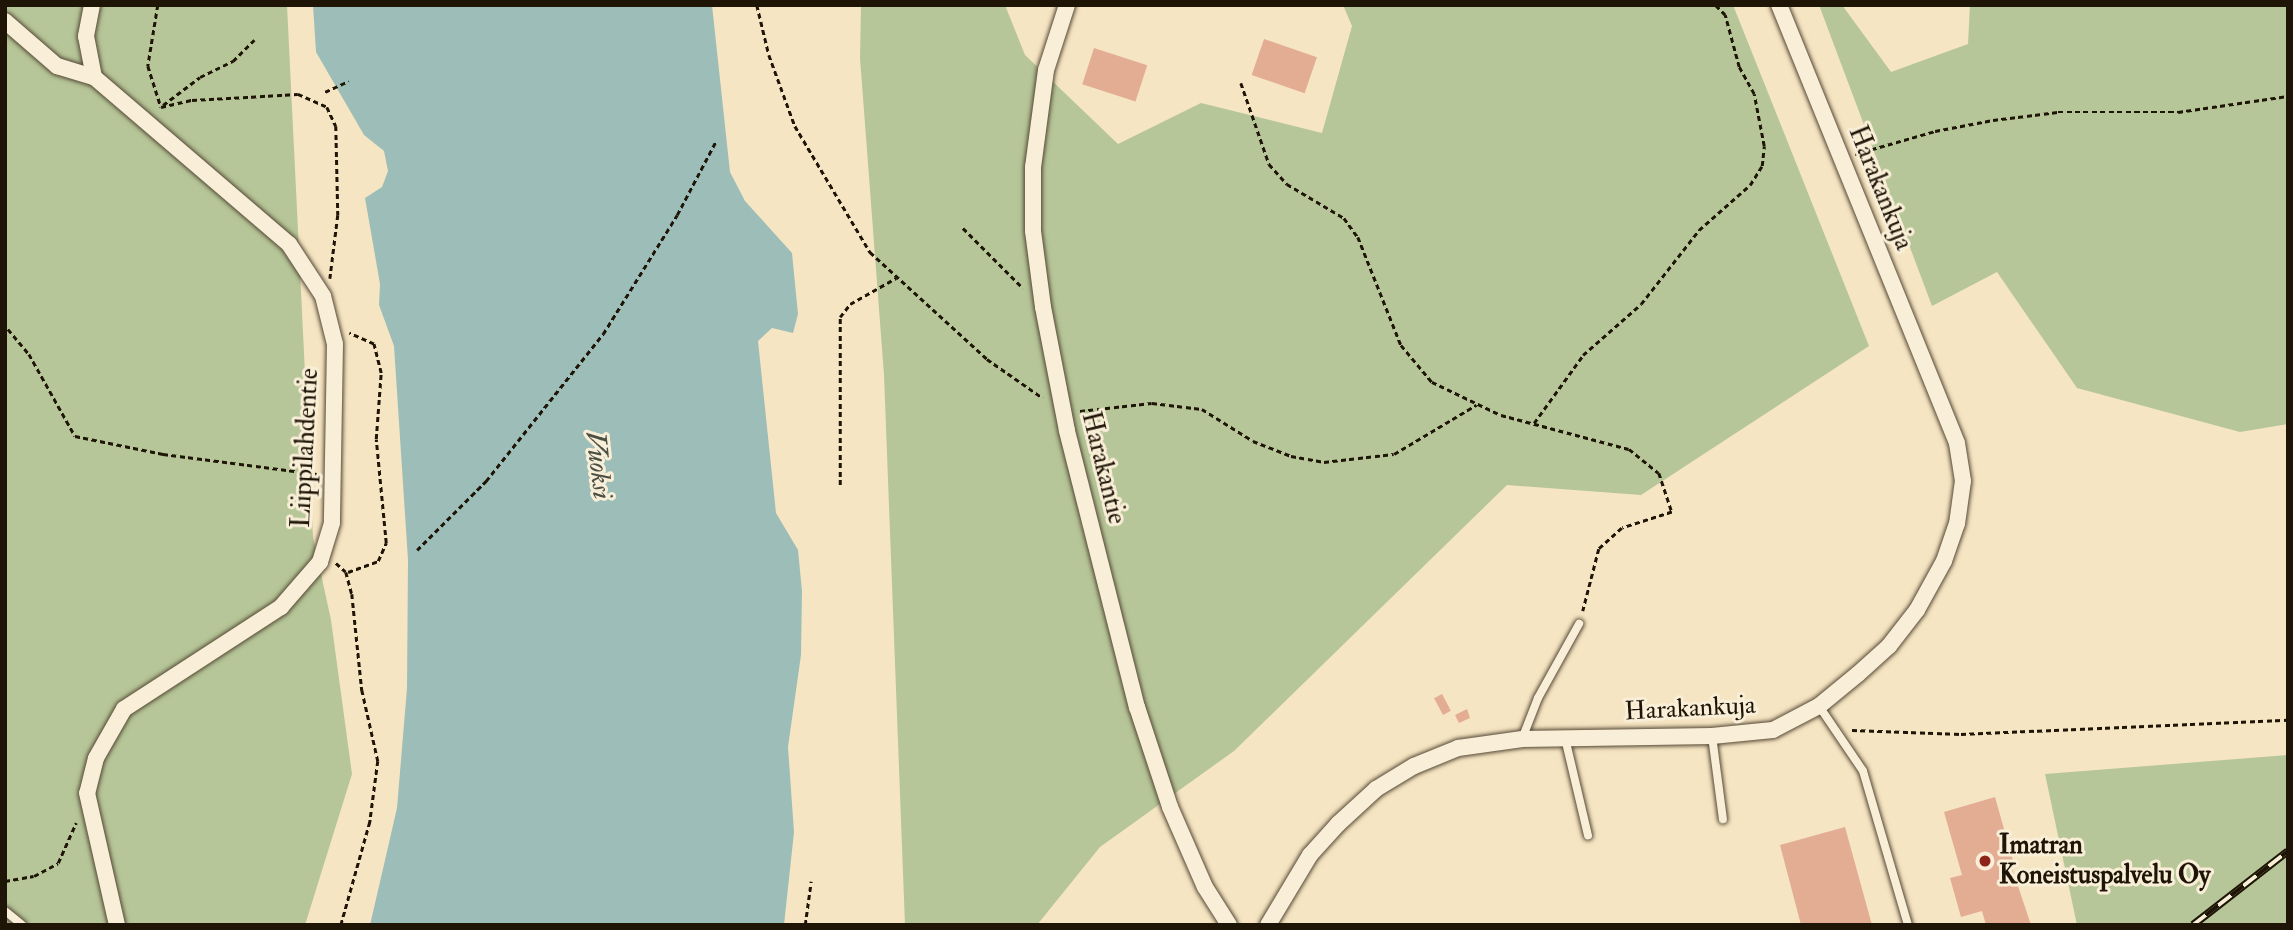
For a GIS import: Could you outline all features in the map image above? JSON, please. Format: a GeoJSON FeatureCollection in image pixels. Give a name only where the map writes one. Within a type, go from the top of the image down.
{"type":"FeatureCollection","features":[{"type":"Feature","properties":{"kind":"street"},"geometry":{"type":"LineString","coordinates":[[5,21],[57,66],[94,76],[86,36],[92,5]]}},
{"type":"Feature","properties":{"kind":"street","name":"Harakantie"},"geometry":{"type":"LineString","coordinates":[[1067,5],[1046,70],[1033,167],[1033,231],[1043,307],[1063,412],[1137,707],[1170,807],[1205,887],[1229,925]]}},
{"type":"Feature","properties":{"kind":"street","name":"Harakankuja"},"geometry":{"type":"LineString","coordinates":[[1268,925],[1310,855],[1376,789],[1414,766],[1458,748],[1522,739],[1712,736],[1773,730],[1819,706],[1889,646],[1917,610],[1944,561],[1957,524],[1963,481],[1957,443],[1779,5]]}},
{"type":"Feature","properties":{"kind":"street","name":"Liippilahdentie"},"geometry":{"type":"LineString","coordinates":[[94,76],[289,244],[323,296],[332,330],[332,523],[320,562],[281,607],[124,709],[96,758],[86,793],[117,925]]}},
{"type":"Feature","properties":{"kind":"lane"},"geometry":{"type":"LineString","coordinates":[[1522,739],[1538,698],[1579,624]]}},
{"type":"Feature","properties":{"kind":"lane"},"geometry":{"type":"LineString","coordinates":[[1819,706],[1838,730],[1863,771],[1880,819],[1908,925]]}},
{"type":"Feature","properties":{"kind":"lane"},"geometry":{"type":"LineString","coordinates":[[1712,736],[1723,819]]}},
{"type":"Feature","properties":{"kind":"lane"},"geometry":{"type":"LineString","coordinates":[[1566,738],[1588,835]]}},
{"type":"Feature","properties":{"kind":"lane"},"geometry":{"type":"LineString","coordinates":[[5,911],[22,925]]}},
{"type":"Feature","properties":{"kind":"path"},"geometry":{"type":"LineString","coordinates":[[158,5],[148,66],[162,107]]}},
{"type":"Feature","properties":{"kind":"path"},"geometry":{"type":"LineString","coordinates":[[757,5],[769,55],[795,126],[870,252],[987,359],[1063,412],[1152,403],[1202,409],[1253,441],[1291,456],[1348,461],[1394,454],[1476,405]]}},
{"type":"Feature","properties":{"kind":"path"},"geometry":{"type":"LineString","coordinates":[[1533,424],[1583,355],[1641,304],[1699,230],[1751,184],[1762,166],[1765,146],[1754,94],[1739,67],[1725,15],[1715,5]]}},
{"type":"Feature","properties":{"kind":"path"},"geometry":{"type":"LineString","coordinates":[[149,121],[162,107],[200,77],[233,61],[254,40]]}},
{"type":"Feature","properties":{"kind":"path"},"geometry":{"type":"LineString","coordinates":[[325,92],[349,81]]}},
{"type":"Feature","properties":{"kind":"path"},"geometry":{"type":"LineString","coordinates":[[1241,83],[1269,164],[1287,184],[1344,218],[1358,237],[1401,345],[1432,382],[1476,405],[1533,424],[1629,449],[1659,473],[1672,512],[1622,528],[1599,549],[1579,624]]}},
{"type":"Feature","properties":{"kind":"path"},"geometry":{"type":"LineString","coordinates":[[162,107],[192,100],[298,94],[327,107],[336,126],[337,248],[323,296]]}},
{"type":"Feature","properties":{"kind":"path"},"geometry":{"type":"LineString","coordinates":[[1842,158],[1884,143],[1993,120],[2058,112],[2178,112],[2288,96]]}},
{"type":"Feature","properties":{"kind":"path"},"geometry":{"type":"LineString","coordinates":[[418,550],[486,481],[603,334],[677,215],[716,141]]}},
{"type":"Feature","properties":{"kind":"path"},"geometry":{"type":"LineString","coordinates":[[963,228],[1043,307]]}},
{"type":"Feature","properties":{"kind":"path"},"geometry":{"type":"LineString","coordinates":[[840,485],[840,317],[849,304],[896,278]]}},
{"type":"Feature","properties":{"kind":"path"},"geometry":{"type":"LineString","coordinates":[[8,329],[29,354],[75,436],[163,454],[334,478]]}},
{"type":"Feature","properties":{"kind":"path"},"geometry":{"type":"LineString","coordinates":[[332,330],[356,334],[374,344],[381,373],[376,439],[386,543],[378,561],[346,572]]}},
{"type":"Feature","properties":{"kind":"path"},"geometry":{"type":"LineString","coordinates":[[323,552],[346,572],[362,690],[378,761],[370,822],[341,925]]}},
{"type":"Feature","properties":{"kind":"path"},"geometry":{"type":"LineString","coordinates":[[1838,730],[1961,734],[2288,720]]}},
{"type":"Feature","properties":{"kind":"path"},"geometry":{"type":"LineString","coordinates":[[5,881],[34,876],[58,863],[67,850],[86,793]]}},
{"type":"Feature","properties":{"kind":"path"},"geometry":{"type":"LineString","coordinates":[[805,925],[811,881]]}},
{"type":"Feature","properties":{"kind":"green space"},"geometry":{"type":"Polygon","coordinates":[[[5,5],[287,5],[313,537],[331,620],[352,774],[305,925],[5,925],[5,5]]]}},
{"type":"Feature","properties":{"kind":"green space"},"geometry":{"type":"Polygon","coordinates":[[[861,5],[1005,5],[1025,55],[1118,144],[1201,103],[1322,133],[1352,26],[1343,5],[1733,5],[1869,346],[1641,495],[1507,485],[1234,751],[1100,847],[1037,925],[905,925],[884,375],[860,58],[861,5]]]}},
{"type":"Feature","properties":{"kind":"green space"},"geometry":{"type":"Polygon","coordinates":[[[1819,5],[1842,5],[1891,72],[1968,44],[1970,5],[2288,5],[2288,424],[2240,432],[2077,388],[1997,272],[1932,306],[1819,5]]]}},
{"type":"Feature","properties":{"kind":"green space"},"geometry":{"type":"Polygon","coordinates":[[[2288,755],[2288,925],[2077,925],[2045,774],[2288,755]]]}},
{"type":"Feature","properties":{"kind":"water","name":"Vuoksi"},"geometry":{"type":"Polygon","coordinates":[[[313,5],[712,5],[730,172],[745,201],[792,253],[798,314],[793,333],[772,328],[758,341],[776,513],[798,550],[802,591],[801,655],[788,747],[794,832],[784,925],[370,925],[397,808],[407,688],[408,560],[394,346],[379,305],[380,284],[365,198],[382,187],[388,171],[384,151],[364,135],[316,52],[313,5]]]}},
{"type":"Feature","properties":{"kind":"building"},"geometry":{"type":"Polygon","coordinates":[[[1264,39],[1317,57],[1305,93],[1252,75],[1264,39]]]}},
{"type":"Feature","properties":{"kind":"building"},"geometry":{"type":"Polygon","coordinates":[[[1094,48],[1147,65],[1136,101],[1082,84],[1094,48]]]}},
{"type":"Feature","properties":{"kind":"building"},"geometry":{"type":"Polygon","coordinates":[[[1442,694],[1451,711],[1443,715],[1434,698],[1442,694]]]}},
{"type":"Feature","properties":{"kind":"building"},"geometry":{"type":"Polygon","coordinates":[[[1467,709],[1470,718],[1459,723],[1455,715],[1467,709]]]}},
{"type":"Feature","properties":{"kind":"building","name":"Imatran Koneistuspalvelu Oy"},"geometry":{"type":"Polygon","coordinates":[[[1995,797],[2013,861],[2010,862],[2031,925],[1986,925],[1982,911],[1961,917],[1950,878],[1962,875],[1944,812],[1995,797]]]}},
{"type":"Feature","properties":{"kind":"building"},"geometry":{"type":"Polygon","coordinates":[[[1845,827],[1872,925],[1801,925],[1780,845],[1845,827]]]}},
{"type":"Feature","properties":{"kind":"railway"},"geometry":{"type":"LineString","coordinates":[[2193,925],[2288,851]]}},
{"type":"Feature","properties":{"kind":"place","name":"Imatran Koneistuspalvelu Oy"},"geometry":{"type":"Point","coordinates":[1985,861]}}]}
